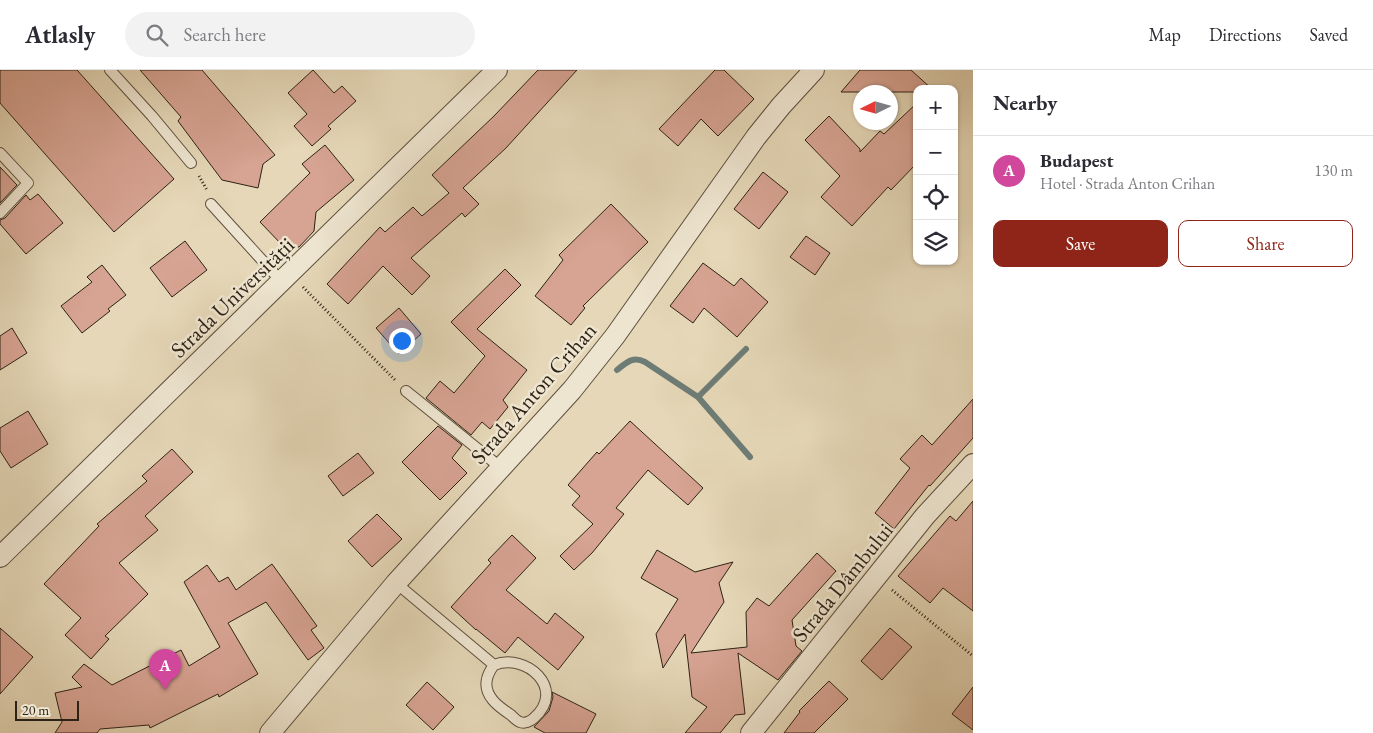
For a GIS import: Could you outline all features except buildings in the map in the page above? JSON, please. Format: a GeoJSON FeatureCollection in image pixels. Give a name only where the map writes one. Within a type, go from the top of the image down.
{"type":"FeatureCollection","features":[{"type":"Feature","properties":{"kind":"street","name":"Strada Universității"},"geometry":{"type":"LineString","coordinates":[[0,557],[497,70]]}},
{"type":"Feature","properties":{"kind":"street","name":"Strada Anton Crihan"},"geometry":{"type":"LineString","coordinates":[[270,733],[396,583],[572,390],[615,336],[756,137],[814,70]]}},
{"type":"Feature","properties":{"kind":"street","name":"Strada Dâmbului"},"geometry":{"type":"LineString","coordinates":[[751,733],[925,516],[973,464]]}},
{"type":"Feature","properties":{"kind":"lane"},"geometry":{"type":"LineString","coordinates":[[110,70],[191,163]]}},
{"type":"Feature","properties":{"kind":"lane"},"geometry":{"type":"LineString","coordinates":[[0,153],[28,183],[0,213]]}},
{"type":"Feature","properties":{"kind":"lane"},"geometry":{"type":"LineString","coordinates":[[211,204],[285,277]]}},
{"type":"Feature","properties":{"kind":"lane"},"geometry":{"type":"LineString","coordinates":[[406,391],[500,467]]}},
{"type":"Feature","properties":{"kind":"lane"},"geometry":{"type":"LineString","coordinates":[[396,583],[494,665]]}},
{"type":"Feature","properties":{"kind":"lane"},"geometry":{"type":"LineString","coordinates":[[505,661],[514,662],[532,670],[543,681],[546,695],[544,703],[535,718],[527,722],[520,722],[499,707],[491,698],[487,691],[486,679],[494,665],[505,661]]}},
{"type":"Feature","properties":{"kind":"path"},"geometry":{"type":"LineString","coordinates":[[191,163],[205,184],[211,204]]}},
{"type":"Feature","properties":{"kind":"path"},"geometry":{"type":"LineString","coordinates":[[285,277],[406,391]]}},
{"type":"Feature","properties":{"kind":"path"},"geometry":{"type":"LineString","coordinates":[[877,577],[973,656]]}},
{"type":"Feature","properties":{"kind":"waterway"},"geometry":{"type":"LineString","coordinates":[[698,397],[746,349]]}},
{"type":"Feature","properties":{"kind":"waterway"},"geometry":{"type":"LineString","coordinates":[[617,370],[627,362],[634,360],[645,362],[698,397],[750,457]]}},
{"type":"Feature","properties":{"kind":"place","name":"Budapest"},"geometry":{"type":"Point","coordinates":[165,690]}}]}
